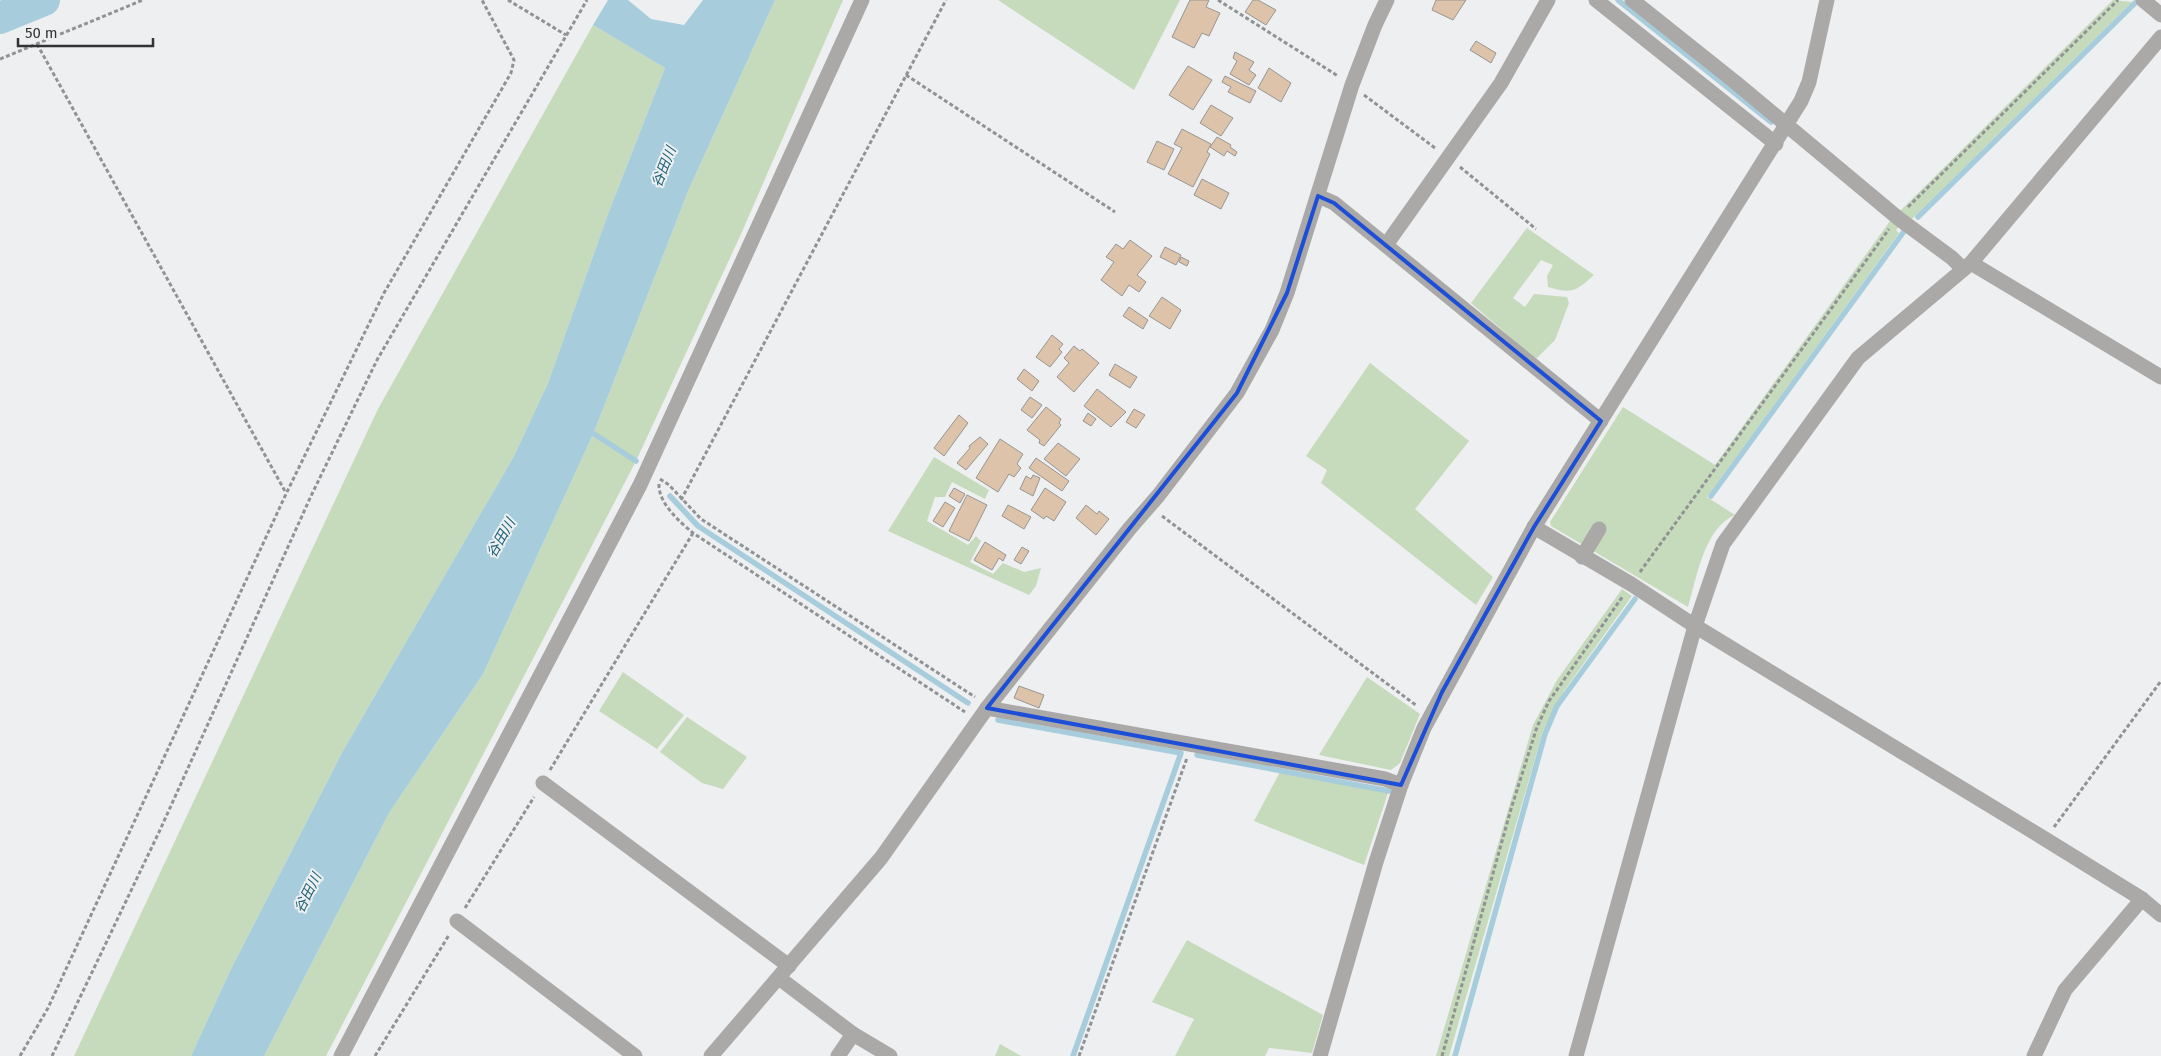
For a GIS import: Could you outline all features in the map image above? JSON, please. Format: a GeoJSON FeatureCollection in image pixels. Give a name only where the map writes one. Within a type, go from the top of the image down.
{"type":"FeatureCollection","features":[{"type":"Feature","properties":{"kind":"street"},"geometry":{"type":"LineString","coordinates":[[341,1056],[640,485],[862,0]]}},
{"type":"Feature","properties":{"kind":"street"},"geometry":{"type":"LineString","coordinates":[[711,1056],[881,858],[982,703],[1149,506],[1213,426],[1252,369],[1272,330],[1287,293],[1352,85],[1387,0]]}},
{"type":"Feature","properties":{"kind":"street"},"geometry":{"type":"LineString","coordinates":[[1386,245],[1501,84],[1548,0]]}},
{"type":"Feature","properties":{"kind":"street"},"geometry":{"type":"LineString","coordinates":[[1596,0],[1776,144]]}},
{"type":"Feature","properties":{"kind":"street"},"geometry":{"type":"LineString","coordinates":[[1632,0],[1898,218],[1952,258],[2161,377]]}},
{"type":"Feature","properties":{"kind":"street"},"geometry":{"type":"LineString","coordinates":[[1320,1056],[1376,862],[1401,785],[1430,716],[1534,527],[1787,126],[1809,82],[1827,0]]}},
{"type":"Feature","properties":{"kind":"street"},"geometry":{"type":"LineString","coordinates":[[2143,0],[2161,15]]}},
{"type":"Feature","properties":{"kind":"street"},"geometry":{"type":"LineString","coordinates":[[1576,1056],[1695,626],[1723,544],[1858,358],[1967,266],[2161,37]]}},
{"type":"Feature","properties":{"kind":"street"},"geometry":{"type":"LineString","coordinates":[[1318,196],[1334,203],[1601,421]]}},
{"type":"Feature","properties":{"kind":"street"},"geometry":{"type":"LineString","coordinates":[[1534,527],[1582,557],[1632,584],[1695,626],[2045,839],[2142,900],[2161,916]]}},
{"type":"Feature","properties":{"kind":"street"},"geometry":{"type":"LineString","coordinates":[[1582,557],[1599,529]]}},
{"type":"Feature","properties":{"kind":"street"},"geometry":{"type":"LineString","coordinates":[[982,703],[1190,746],[1385,779],[1401,785]]}},
{"type":"Feature","properties":{"kind":"street"},"geometry":{"type":"LineString","coordinates":[[543,783],[789,966]]}},
{"type":"Feature","properties":{"kind":"street"},"geometry":{"type":"LineString","coordinates":[[2034,1056],[2065,990],[2142,900]]}},
{"type":"Feature","properties":{"kind":"street"},"geometry":{"type":"LineString","coordinates":[[457,921],[635,1056]]}},
{"type":"Feature","properties":{"kind":"street"},"geometry":{"type":"LineString","coordinates":[[779,978],[853,1034],[890,1056]]}},
{"type":"Feature","properties":{"kind":"street"},"geometry":{"type":"LineString","coordinates":[[838,1056],[853,1034]]}},
{"type":"Feature","properties":{"kind":"path"},"geometry":{"type":"LineString","coordinates":[[0,59],[142,0]]}},
{"type":"Feature","properties":{"kind":"path"},"geometry":{"type":"LineString","coordinates":[[20,1056],[48,1008],[286,494],[384,294],[512,74],[514,60],[482,0]]}},
{"type":"Feature","properties":{"kind":"path"},"geometry":{"type":"LineString","coordinates":[[508,0],[566,34]]}},
{"type":"Feature","properties":{"kind":"path"},"geometry":{"type":"LineString","coordinates":[[52,1056],[160,830],[311,496],[376,360],[586,0]]}},
{"type":"Feature","properties":{"kind":"path"},"geometry":{"type":"LineString","coordinates":[[681,500],[946,0]]}},
{"type":"Feature","properties":{"kind":"path"},"geometry":{"type":"LineString","coordinates":[[1218,0],[1343,79]]}},
{"type":"Feature","properties":{"kind":"path"},"geometry":{"type":"LineString","coordinates":[[1907,208],[2118,0]]}},
{"type":"Feature","properties":{"kind":"path"},"geometry":{"type":"LineString","coordinates":[[37,44],[286,494]]}},
{"type":"Feature","properties":{"kind":"path"},"geometry":{"type":"LineString","coordinates":[[906,75],[1115,212]]}},
{"type":"Feature","properties":{"kind":"path"},"geometry":{"type":"LineString","coordinates":[[1638,575],[1893,225]]}},
{"type":"Feature","properties":{"kind":"path"},"geometry":{"type":"LineString","coordinates":[[661,472],[658,488],[664,501],[680,521],[693,533],[967,714]]}},
{"type":"Feature","properties":{"kind":"path"},"geometry":{"type":"LineString","coordinates":[[660,479],[669,485],[700,519],[982,703]]}},
{"type":"Feature","properties":{"kind":"path"},"geometry":{"type":"LineString","coordinates":[[1149,506],[1430,716]]}},
{"type":"Feature","properties":{"kind":"path"},"geometry":{"type":"LineString","coordinates":[[1442,1056],[1511,809],[1537,727],[1549,701],[1626,592]]}},
{"type":"Feature","properties":{"kind":"path"},"geometry":{"type":"LineString","coordinates":[[2045,839],[2161,681]]}},
{"type":"Feature","properties":{"kind":"path"},"geometry":{"type":"LineString","coordinates":[[1079,1056],[1190,746]]}},
{"type":"Feature","properties":{"kind":"highlighted area"},"geometry":{"type":"Polygon","coordinates":[[[1318,196],[1334,203],[1601,421],[1534,527],[1442,692],[1401,785],[987,708],[1237,393],[1287,293],[1318,196]]]}},
{"type":"Feature","properties":{"kind":"green space"},"geometry":{"type":"Polygon","coordinates":[[[775,0],[843,0],[741,234],[636,461],[326,1056],[264,1056],[389,813],[483,674],[594,432],[689,189],[775,0]]]}},
{"type":"Feature","properties":{"kind":"green space"},"geometry":{"type":"Polygon","coordinates":[[[998,0],[1180,0],[1134,90],[998,0]]]}},
{"type":"Feature","properties":{"kind":"green space"},"geometry":{"type":"Polygon","coordinates":[[[2113,0],[2132,2],[1910,221],[1898,213],[2113,0]]]}},
{"type":"Feature","properties":{"kind":"green space"},"geometry":{"type":"Polygon","coordinates":[[[593,25],[665,68],[608,214],[548,383],[514,456],[344,749],[230,971],[191,1056],[74,1056],[378,409],[593,25]]]}},
{"type":"Feature","properties":{"kind":"green space"},"geometry":{"type":"Polygon","coordinates":[[[1890,221],[1899,227],[1896,230],[1899,233],[1707,497],[1735,515],[1724,521],[1709,542],[1703,555],[1688,607],[1551,526],[1550,522],[1623,407],[1715,465],[1890,221]]]}},
{"type":"Feature","properties":{"kind":"green space"},"geometry":{"type":"Polygon","coordinates":[[[1527,228],[1594,275],[1573,290],[1568,291],[1548,287],[1547,276],[1553,265],[1541,260],[1513,298],[1525,307],[1534,294],[1567,297],[1569,303],[1555,340],[1536,359],[1471,303],[1527,228]]]}},
{"type":"Feature","properties":{"kind":"green space"},"geometry":{"type":"Polygon","coordinates":[[[1370,363],[1469,441],[1415,509],[1493,577],[1476,605],[1321,483],[1327,470],[1306,456],[1370,363]]]}},
{"type":"Feature","properties":{"kind":"green space"},"geometry":{"type":"Polygon","coordinates":[[[934,457],[989,490],[985,499],[952,482],[945,497],[935,497],[927,521],[968,545],[976,536],[981,541],[970,562],[993,574],[1003,563],[1024,572],[1041,568],[1036,586],[1029,595],[888,531],[934,457]]]}},
{"type":"Feature","properties":{"kind":"green space"},"geometry":{"type":"Polygon","coordinates":[[[1622,589],[1632,596],[1564,691],[1543,731],[1449,1056],[1436,1056],[1533,725],[1557,680],[1622,589]]]}},
{"type":"Feature","properties":{"kind":"green space"},"geometry":{"type":"Polygon","coordinates":[[[623,672],[684,715],[657,749],[599,711],[623,672]]]}},
{"type":"Feature","properties":{"kind":"green space"},"geometry":{"type":"Polygon","coordinates":[[[1367,677],[1420,714],[1400,763],[1391,770],[1319,755],[1367,677]]]}},
{"type":"Feature","properties":{"kind":"green space"},"geometry":{"type":"Polygon","coordinates":[[[687,717],[747,757],[723,789],[702,783],[660,752],[687,717]]]}},
{"type":"Feature","properties":{"kind":"green space"},"geometry":{"type":"Polygon","coordinates":[[[1280,772],[1388,793],[1364,865],[1254,821],[1280,772]]]}},
{"type":"Feature","properties":{"kind":"green space"},"geometry":{"type":"Polygon","coordinates":[[[1187,940],[1323,1015],[1312,1053],[1269,1048],[1265,1056],[1175,1056],[1194,1019],[1152,1002],[1187,940]]]}},
{"type":"Feature","properties":{"kind":"green space"},"geometry":{"type":"Polygon","coordinates":[[[1000,1044],[1021,1056],[995,1056],[1000,1044]]]}},
{"type":"Feature","properties":{"kind":"water","name":"谷田川"},"geometry":{"type":"Polygon","coordinates":[[[608,0],[628,0],[651,19],[684,25],[703,0],[775,0],[689,189],[594,432],[483,674],[389,813],[264,1056],[191,1056],[230,971],[344,749],[514,456],[548,383],[608,214],[665,68],[593,25],[608,0]]]}},
{"type":"Feature","properties":{"kind":"building"},"geometry":{"type":"Polygon","coordinates":[[[1190,0],[1209,0],[1206,7],[1220,13],[1209,36],[1202,33],[1194,48],[1172,37],[1190,0]]]}},
{"type":"Feature","properties":{"kind":"building"},"geometry":{"type":"Polygon","coordinates":[[[1253,0],[1258,0],[1276,10],[1266,25],[1245,12],[1253,0]]]}},
{"type":"Feature","properties":{"kind":"building"},"geometry":{"type":"Polygon","coordinates":[[[1436,0],[1466,0],[1453,20],[1432,10],[1436,0]]]}},
{"type":"Feature","properties":{"kind":"building"},"geometry":{"type":"Polygon","coordinates":[[[1476,41],[1496,53],[1491,63],[1470,50],[1476,41]]]}},
{"type":"Feature","properties":{"kind":"building"},"geometry":{"type":"Polygon","coordinates":[[[1235,52],[1254,62],[1249,70],[1256,75],[1249,85],[1230,74],[1237,61],[1233,58],[1235,52]]]}},
{"type":"Feature","properties":{"kind":"building"},"geometry":{"type":"Polygon","coordinates":[[[1188,66],[1212,80],[1193,110],[1169,95],[1188,66]]]}},
{"type":"Feature","properties":{"kind":"building"},"geometry":{"type":"Polygon","coordinates":[[[1269,68],[1291,83],[1281,102],[1258,88],[1269,68]]]}},
{"type":"Feature","properties":{"kind":"building"},"geometry":{"type":"Polygon","coordinates":[[[1225,76],[1256,91],[1250,103],[1228,92],[1231,87],[1222,82],[1225,76]]]}},
{"type":"Feature","properties":{"kind":"building"},"geometry":{"type":"Polygon","coordinates":[[[1211,105],[1233,118],[1221,136],[1200,123],[1211,105]]]}},
{"type":"Feature","properties":{"kind":"building"},"geometry":{"type":"Polygon","coordinates":[[[1182,129],[1211,144],[1207,152],[1210,154],[1193,187],[1168,174],[1182,148],[1174,144],[1182,129]]]}},
{"type":"Feature","properties":{"kind":"building"},"geometry":{"type":"Polygon","coordinates":[[[1217,137],[1231,145],[1230,147],[1237,152],[1235,156],[1227,151],[1224,156],[1210,147],[1217,137]]]}},
{"type":"Feature","properties":{"kind":"building"},"geometry":{"type":"Polygon","coordinates":[[[1157,141],[1174,149],[1164,170],[1147,162],[1157,141]]]}},
{"type":"Feature","properties":{"kind":"building"},"geometry":{"type":"Polygon","coordinates":[[[1202,179],[1229,193],[1221,209],[1194,195],[1202,179]]]}},
{"type":"Feature","properties":{"kind":"building"},"geometry":{"type":"Polygon","coordinates":[[[1130,240],[1152,256],[1137,275],[1146,282],[1139,292],[1129,285],[1122,296],[1101,280],[1114,262],[1106,257],[1116,244],[1123,249],[1130,240]]]}},
{"type":"Feature","properties":{"kind":"building"},"geometry":{"type":"Polygon","coordinates":[[[1165,247],[1181,255],[1176,265],[1160,257],[1165,247]]]}},
{"type":"Feature","properties":{"kind":"building"},"geometry":{"type":"Polygon","coordinates":[[[1181,257],[1189,261],[1187,266],[1179,262],[1181,257]]]}},
{"type":"Feature","properties":{"kind":"building"},"geometry":{"type":"Polygon","coordinates":[[[1162,297],[1181,310],[1170,329],[1149,316],[1162,297]]]}},
{"type":"Feature","properties":{"kind":"building"},"geometry":{"type":"Polygon","coordinates":[[[1129,307],[1148,320],[1143,329],[1123,316],[1129,307]]]}},
{"type":"Feature","properties":{"kind":"building"},"geometry":{"type":"Polygon","coordinates":[[[1052,335],[1063,344],[1059,349],[1062,352],[1050,367],[1036,357],[1052,335]]]}},
{"type":"Feature","properties":{"kind":"building"},"geometry":{"type":"Polygon","coordinates":[[[1074,346],[1080,351],[1082,349],[1099,363],[1074,392],[1057,377],[1069,363],[1064,358],[1074,346]]]}},
{"type":"Feature","properties":{"kind":"building"},"geometry":{"type":"Polygon","coordinates":[[[1115,364],[1137,377],[1130,388],[1109,375],[1115,364]]]}},
{"type":"Feature","properties":{"kind":"building"},"geometry":{"type":"Polygon","coordinates":[[[1024,369],[1039,381],[1032,391],[1017,379],[1024,369]]]}},
{"type":"Feature","properties":{"kind":"building"},"geometry":{"type":"Polygon","coordinates":[[[1097,389],[1126,412],[1111,427],[1084,406],[1097,389]]]}},
{"type":"Feature","properties":{"kind":"building"},"geometry":{"type":"Polygon","coordinates":[[[1030,397],[1042,405],[1032,418],[1021,410],[1030,397]]]}},
{"type":"Feature","properties":{"kind":"building"},"geometry":{"type":"Polygon","coordinates":[[[1046,407],[1061,419],[1059,423],[1061,425],[1044,446],[1039,443],[1040,440],[1027,430],[1046,407]]]}},
{"type":"Feature","properties":{"kind":"building"},"geometry":{"type":"Polygon","coordinates":[[[1134,409],[1145,415],[1136,428],[1126,422],[1134,409]]]}},
{"type":"Feature","properties":{"kind":"building"},"geometry":{"type":"Polygon","coordinates":[[[1088,413],[1096,419],[1091,426],[1083,421],[1088,413]]]}},
{"type":"Feature","properties":{"kind":"building"},"geometry":{"type":"Polygon","coordinates":[[[959,415],[968,423],[944,456],[934,448],[959,415]]]}},
{"type":"Feature","properties":{"kind":"building"},"geometry":{"type":"Polygon","coordinates":[[[980,437],[988,444],[966,470],[957,463],[970,448],[969,446],[980,437]]]}},
{"type":"Feature","properties":{"kind":"building"},"geometry":{"type":"Polygon","coordinates":[[[1000,439],[1023,454],[1017,464],[1021,468],[1014,477],[1009,474],[998,492],[976,478],[1000,439]]]}},
{"type":"Feature","properties":{"kind":"building"},"geometry":{"type":"Polygon","coordinates":[[[1058,443],[1080,459],[1066,476],[1044,459],[1058,443]]]}},
{"type":"Feature","properties":{"kind":"building"},"geometry":{"type":"Polygon","coordinates":[[[1036,458],[1069,481],[1062,491],[1029,468],[1036,458]]]}},
{"type":"Feature","properties":{"kind":"building"},"geometry":{"type":"Polygon","coordinates":[[[1033,475],[1040,478],[1033,496],[1020,489],[1026,476],[1031,479],[1033,475]]]}},
{"type":"Feature","properties":{"kind":"building"},"geometry":{"type":"Polygon","coordinates":[[[954,488],[965,494],[960,503],[949,496],[954,488]]]}},
{"type":"Feature","properties":{"kind":"building"},"geometry":{"type":"Polygon","coordinates":[[[1045,488],[1066,502],[1054,521],[1046,516],[1044,519],[1031,510],[1045,488]]]}},
{"type":"Feature","properties":{"kind":"building"},"geometry":{"type":"Polygon","coordinates":[[[967,495],[987,505],[969,541],[949,531],[967,495]]]}},
{"type":"Feature","properties":{"kind":"building"},"geometry":{"type":"Polygon","coordinates":[[[945,502],[955,508],[943,527],[933,521],[945,502]]]}},
{"type":"Feature","properties":{"kind":"building"},"geometry":{"type":"Polygon","coordinates":[[[1008,505],[1031,517],[1024,529],[1002,516],[1008,505]]]}},
{"type":"Feature","properties":{"kind":"building"},"geometry":{"type":"Polygon","coordinates":[[[1086,505],[1097,514],[1099,511],[1109,519],[1096,535],[1076,518],[1086,505]]]}},
{"type":"Feature","properties":{"kind":"building"},"geometry":{"type":"Polygon","coordinates":[[[985,542],[1006,555],[1003,561],[999,558],[992,570],[974,560],[985,542]]]}},
{"type":"Feature","properties":{"kind":"building"},"geometry":{"type":"Polygon","coordinates":[[[1022,547],[1029,551],[1021,564],[1014,560],[1022,547]]]}},
{"type":"Feature","properties":{"kind":"building"},"geometry":{"type":"Polygon","coordinates":[[[1019,686],[1044,695],[1039,708],[1014,698],[1019,686]]]}},
{"type":"Feature","properties":{"kind":"waterway"},"geometry":{"type":"LineString","coordinates":[[0,18],[44,0]]}},
{"type":"Feature","properties":{"kind":"waterway"},"geometry":{"type":"LineString","coordinates":[[1618,0],[1771,122]]}},
{"type":"Feature","properties":{"kind":"waterway"},"geometry":{"type":"LineString","coordinates":[[1918,217],[2135,3]]}},
{"type":"Feature","properties":{"kind":"waterway"},"geometry":{"type":"LineString","coordinates":[[1711,496],[1905,230],[1903,228]]}},
{"type":"Feature","properties":{"kind":"waterway"},"geometry":{"type":"LineString","coordinates":[[588,430],[636,461]]}},
{"type":"Feature","properties":{"kind":"waterway"},"geometry":{"type":"LineString","coordinates":[[670,496],[698,526],[968,703]]}},
{"type":"Feature","properties":{"kind":"waterway"},"geometry":{"type":"LineString","coordinates":[[1455,1056],[1545,734],[1557,706],[1635,599]]}},
{"type":"Feature","properties":{"kind":"waterway"},"geometry":{"type":"LineString","coordinates":[[998,720],[1181,753],[1073,1056]]}},
{"type":"Feature","properties":{"kind":"waterway"},"geometry":{"type":"LineString","coordinates":[[1197,755],[1389,791]]}}]}
